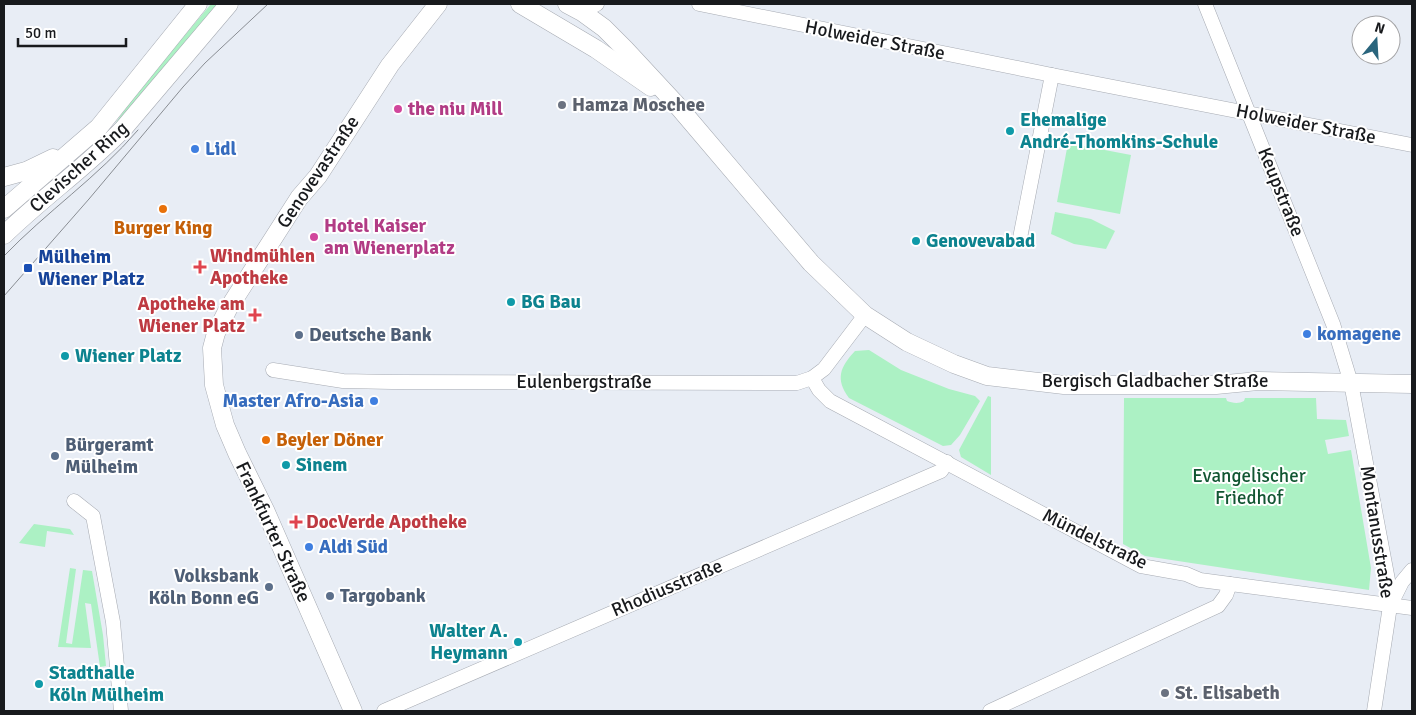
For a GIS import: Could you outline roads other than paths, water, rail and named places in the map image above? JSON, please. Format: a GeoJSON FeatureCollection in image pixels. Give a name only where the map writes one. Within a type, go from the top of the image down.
{"type":"FeatureCollection","features":[{"type":"Feature","properties":{"kind":"main road","name":"Clevischer Ring"},"geometry":{"type":"LineString","coordinates":[[71,149],[99,126],[115,108],[198,4]]}},
{"type":"Feature","properties":{"kind":"main road","name":"Clevischer Ring"},"geometry":{"type":"LineString","coordinates":[[4,236],[38,203],[107,146],[124,129],[229,4]]}},
{"type":"Feature","properties":{"kind":"main road"},"geometry":{"type":"LineString","coordinates":[[191,49],[240,4]]}},
{"type":"Feature","properties":{"kind":"main road","name":"Genovevastraße"},"geometry":{"type":"LineString","coordinates":[[212,348],[216,333],[228,309],[299,198],[318,176],[390,65],[438,4]]}},
{"type":"Feature","properties":{"kind":"main road","name":"Bergisch Gladbacher Straße"},"geometry":{"type":"LineString","coordinates":[[520,4],[596,49],[676,104]]}},
{"type":"Feature","properties":{"kind":"main road","name":"Bergisch Gladbacher Straße"},"geometry":{"type":"LineString","coordinates":[[566,4],[590,8],[604,28],[676,104],[811,263],[865,315],[907,342],[930,353],[987,376],[1064,385],[1216,385],[1258,381],[1412,384]]}},
{"type":"Feature","properties":{"kind":"main road"},"geometry":{"type":"LineString","coordinates":[[4,178],[26,171],[71,149]]}},
{"type":"Feature","properties":{"kind":"main road"},"geometry":{"type":"LineString","coordinates":[[4,209],[71,149]]}},
{"type":"Feature","properties":{"kind":"main road","name":"Frankfurter Straße"},"geometry":{"type":"LineString","coordinates":[[212,348],[214,385],[225,426],[266,512],[354,711]]}},
{"type":"Feature","properties":{"kind":"street","name":"Holweider Straße"},"geometry":{"type":"LineString","coordinates":[[699,4],[1412,145]]}},
{"type":"Feature","properties":{"kind":"street","name":"Keupstraße"},"geometry":{"type":"LineString","coordinates":[[1205,4],[1333,324],[1351,383]]}},
{"type":"Feature","properties":{"kind":"street"},"geometry":{"type":"LineString","coordinates":[[1020,238],[1052,75]]}},
{"type":"Feature","properties":{"kind":"street"},"geometry":{"type":"LineString","coordinates":[[812,378],[824,369],[865,315]]}},
{"type":"Feature","properties":{"kind":"street","name":"Eulenbergstraße"},"geometry":{"type":"LineString","coordinates":[[273,370],[343,380],[392,382],[798,382],[812,378]]}},
{"type":"Feature","properties":{"kind":"street","name":"Mündelstraße"},"geometry":{"type":"LineString","coordinates":[[812,378],[819,390],[830,401],[1141,566],[1186,574],[1200,580],[1412,608]]}},
{"type":"Feature","properties":{"kind":"street","name":"Montanusstraße"},"geometry":{"type":"LineString","coordinates":[[1351,383],[1388,580],[1390,606],[1374,711]]}},
{"type":"Feature","properties":{"kind":"street","name":"Rhodiusstraße"},"geometry":{"type":"LineString","coordinates":[[384,711],[942,471],[947,462]]}},
{"type":"Feature","properties":{"kind":"street"},"geometry":{"type":"LineString","coordinates":[[74,501],[94,516],[113,622],[120,711]]}},
{"type":"Feature","properties":{"kind":"street"},"geometry":{"type":"LineString","coordinates":[[1390,606],[1402,582],[1412,570]]}},
{"type":"Feature","properties":{"kind":"street"},"geometry":{"type":"LineString","coordinates":[[990,711],[1218,606],[1226,595],[1230,584]]}},
{"type":"Feature","properties":{"kind":"tram line"},"geometry":{"type":"LineString","coordinates":[[4,296],[183,87],[205,63],[268,4]]}},
{"type":"Feature","properties":{"kind":"tram line"},"geometry":{"type":"LineString","coordinates":[[4,256],[37,224],[89,179],[138,130]]}},
{"type":"Feature","properties":{"kind":"place","name":"Hamza Moschee"},"geometry":{"type":"Point","coordinates":[562,105]}},
{"type":"Feature","properties":{"kind":"place","name":"the niu Mill"},"geometry":{"type":"Point","coordinates":[398,109]}},
{"type":"Feature","properties":{"kind":"place","name":"Ehemalige André-Thomkins-Schule"},"geometry":{"type":"Point","coordinates":[1010,131]}},
{"type":"Feature","properties":{"kind":"place","name":"Lidl"},"geometry":{"type":"Point","coordinates":[195,149]}},
{"type":"Feature","properties":{"kind":"place","name":"Burger King"},"geometry":{"type":"Point","coordinates":[163,209]}},
{"type":"Feature","properties":{"kind":"place","name":"Hotel Kaiser am Wienerplatz"},"geometry":{"type":"Point","coordinates":[314,237]}},
{"type":"Feature","properties":{"kind":"place","name":"Genovevabad"},"geometry":{"type":"Point","coordinates":[916,241]}},
{"type":"Feature","properties":{"kind":"place","name":"Windmühlen Apotheke"},"geometry":{"type":"Point","coordinates":[200,267]}},
{"type":"Feature","properties":{"kind":"place","name":"Mülheim Wiener Platz"},"geometry":{"type":"Point","coordinates":[28,268]}},
{"type":"Feature","properties":{"kind":"place","name":"BG Bau"},"geometry":{"type":"Point","coordinates":[511,302]}},
{"type":"Feature","properties":{"kind":"place","name":"Apotheke am Wiener Platz"},"geometry":{"type":"Point","coordinates":[255,315]}},
{"type":"Feature","properties":{"kind":"place","name":"komagene"},"geometry":{"type":"Point","coordinates":[1307,334]}},
{"type":"Feature","properties":{"kind":"place","name":"Deutsche Bank"},"geometry":{"type":"Point","coordinates":[299,335]}},
{"type":"Feature","properties":{"kind":"place","name":"Wiener Platz"},"geometry":{"type":"Point","coordinates":[65,356]}},
{"type":"Feature","properties":{"kind":"place","name":"Master Afro-Asia"},"geometry":{"type":"Point","coordinates":[374,401]}},
{"type":"Feature","properties":{"kind":"place","name":"Beyler Döner"},"geometry":{"type":"Point","coordinates":[266,440]}},
{"type":"Feature","properties":{"kind":"place","name":"Bürgeramt Mülheim"},"geometry":{"type":"Point","coordinates":[55,456]}},
{"type":"Feature","properties":{"kind":"place","name":"Sinem"},"geometry":{"type":"Point","coordinates":[286,465]}},
{"type":"Feature","properties":{"kind":"place","name":"DocVerde Apotheke"},"geometry":{"type":"Point","coordinates":[296,522]}},
{"type":"Feature","properties":{"kind":"place","name":"Aldi Süd"},"geometry":{"type":"Point","coordinates":[309,547]}},
{"type":"Feature","properties":{"kind":"place","name":"Volksbank Köln Bonn eG"},"geometry":{"type":"Point","coordinates":[269,587]}},
{"type":"Feature","properties":{"kind":"place","name":"Targobank"},"geometry":{"type":"Point","coordinates":[330,596]}},
{"type":"Feature","properties":{"kind":"place","name":"Walter A. Heymann"},"geometry":{"type":"Point","coordinates":[518,642]}},
{"type":"Feature","properties":{"kind":"place","name":"Stadthalle Köln Mülheim"},"geometry":{"type":"Point","coordinates":[39,684]}},
{"type":"Feature","properties":{"kind":"place","name":"St. Elisabeth"},"geometry":{"type":"Point","coordinates":[1165,693]}},
{"type":"Feature","properties":{"kind":"park label","name":"Evangelischer Friedhof"},"geometry":{"type":"Point","coordinates":[1249,487]}}]}
